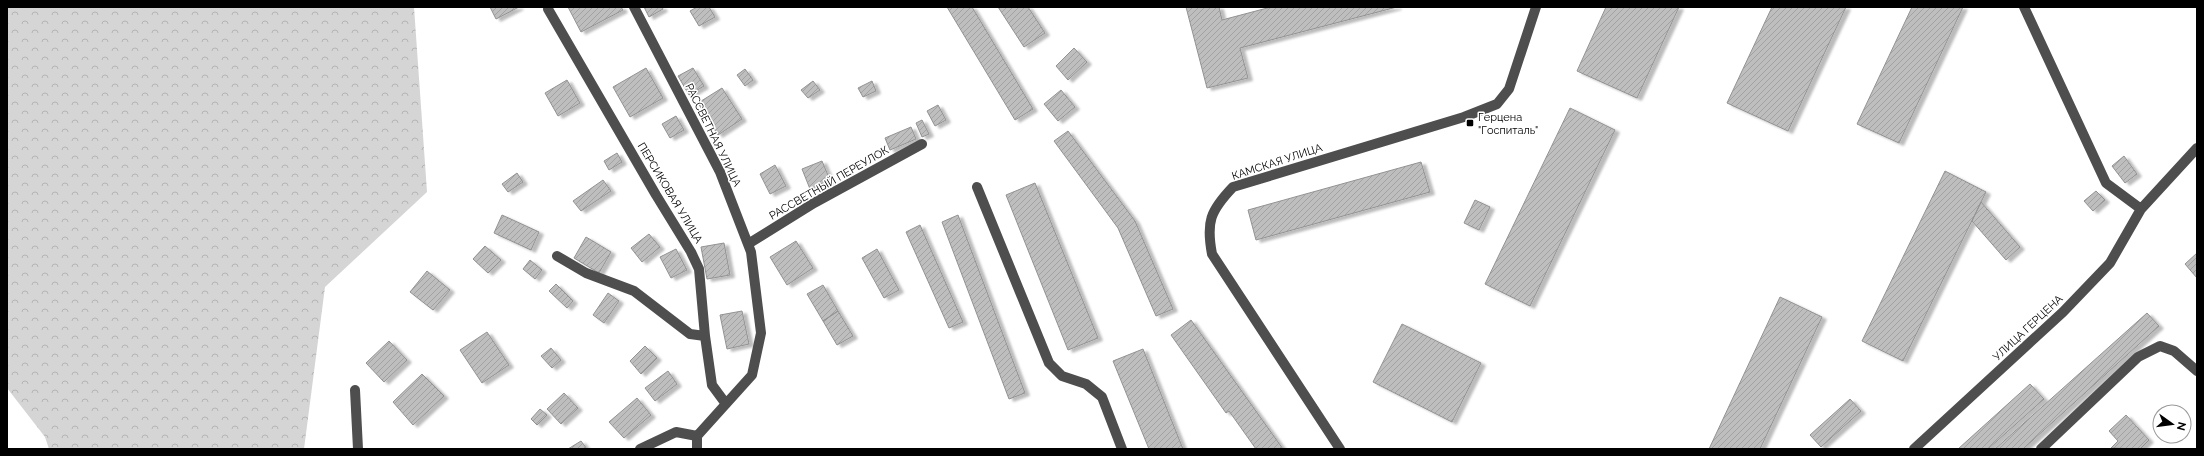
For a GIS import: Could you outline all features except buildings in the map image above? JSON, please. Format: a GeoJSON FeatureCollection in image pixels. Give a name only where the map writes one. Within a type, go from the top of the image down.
{"type":"FeatureCollection","features":[{"type":"Feature","properties":{"kind":"street","name":"РАССВЕТНАЯ УЛИЦА"},"geometry":{"type":"LineString","coordinates":[[634,7],[720,172],[751,252],[761,333],[752,375],[698,436]]}},
{"type":"Feature","properties":{"kind":"street","name":"КАМСКАЯ УЛИЦА"},"geometry":{"type":"LineString","coordinates":[[1340,449],[1212,254],[1208,234],[1217,203],[1233,187],[1464,117],[1497,104],[1509,89],[1536,7]]}},
{"type":"Feature","properties":{"kind":"street"},"geometry":{"type":"LineString","coordinates":[[2024,7],[2106,183],[2141,209]]}},
{"type":"Feature","properties":{"kind":"street","name":"ПЕРСИКОВАЯ УЛИЦА"},"geometry":{"type":"LineString","coordinates":[[548,9],[656,195],[692,252],[699,268],[705,336],[712,385],[726,404]]}},
{"type":"Feature","properties":{"kind":"street","name":"РАССВЕТНЫЙ ПЕРЕУЛОК"},"geometry":{"type":"LineString","coordinates":[[748,244],[814,203],[922,144]]}},
{"type":"Feature","properties":{"kind":"street","name":"УЛИЦА ГЕРЦЕНА"},"geometry":{"type":"LineString","coordinates":[[1914,449],[2063,312],[2110,263],[2141,209],[2197,148]]}},
{"type":"Feature","properties":{"kind":"street"},"geometry":{"type":"LineString","coordinates":[[977,186],[1049,363],[1062,376],[1086,384],[1102,397],[1122,449]]}},
{"type":"Feature","properties":{"kind":"street"},"geometry":{"type":"LineString","coordinates":[[557,256],[586,273],[634,291],[690,334],[705,336]]}},
{"type":"Feature","properties":{"kind":"street"},"geometry":{"type":"LineString","coordinates":[[2041,449],[2138,357],[2160,346],[2174,351],[2197,371]]}},
{"type":"Feature","properties":{"kind":"street"},"geometry":{"type":"LineString","coordinates":[[355,390],[358,449]]}},
{"type":"Feature","properties":{"kind":"street"},"geometry":{"type":"LineString","coordinates":[[640,449],[676,432],[698,436],[697,449]]}},
{"type":"Feature","properties":{"kind":"green space"},"geometry":{"type":"Polygon","coordinates":[[[7,7],[414,7],[427,192],[325,287],[304,449],[49,449],[45,437],[7,388],[7,7]]]}},
{"type":"Feature","properties":{"kind":"place","name":"Герцена \"Госпиталь\""},"geometry":{"type":"Point","coordinates":[1470,123]}}]}
